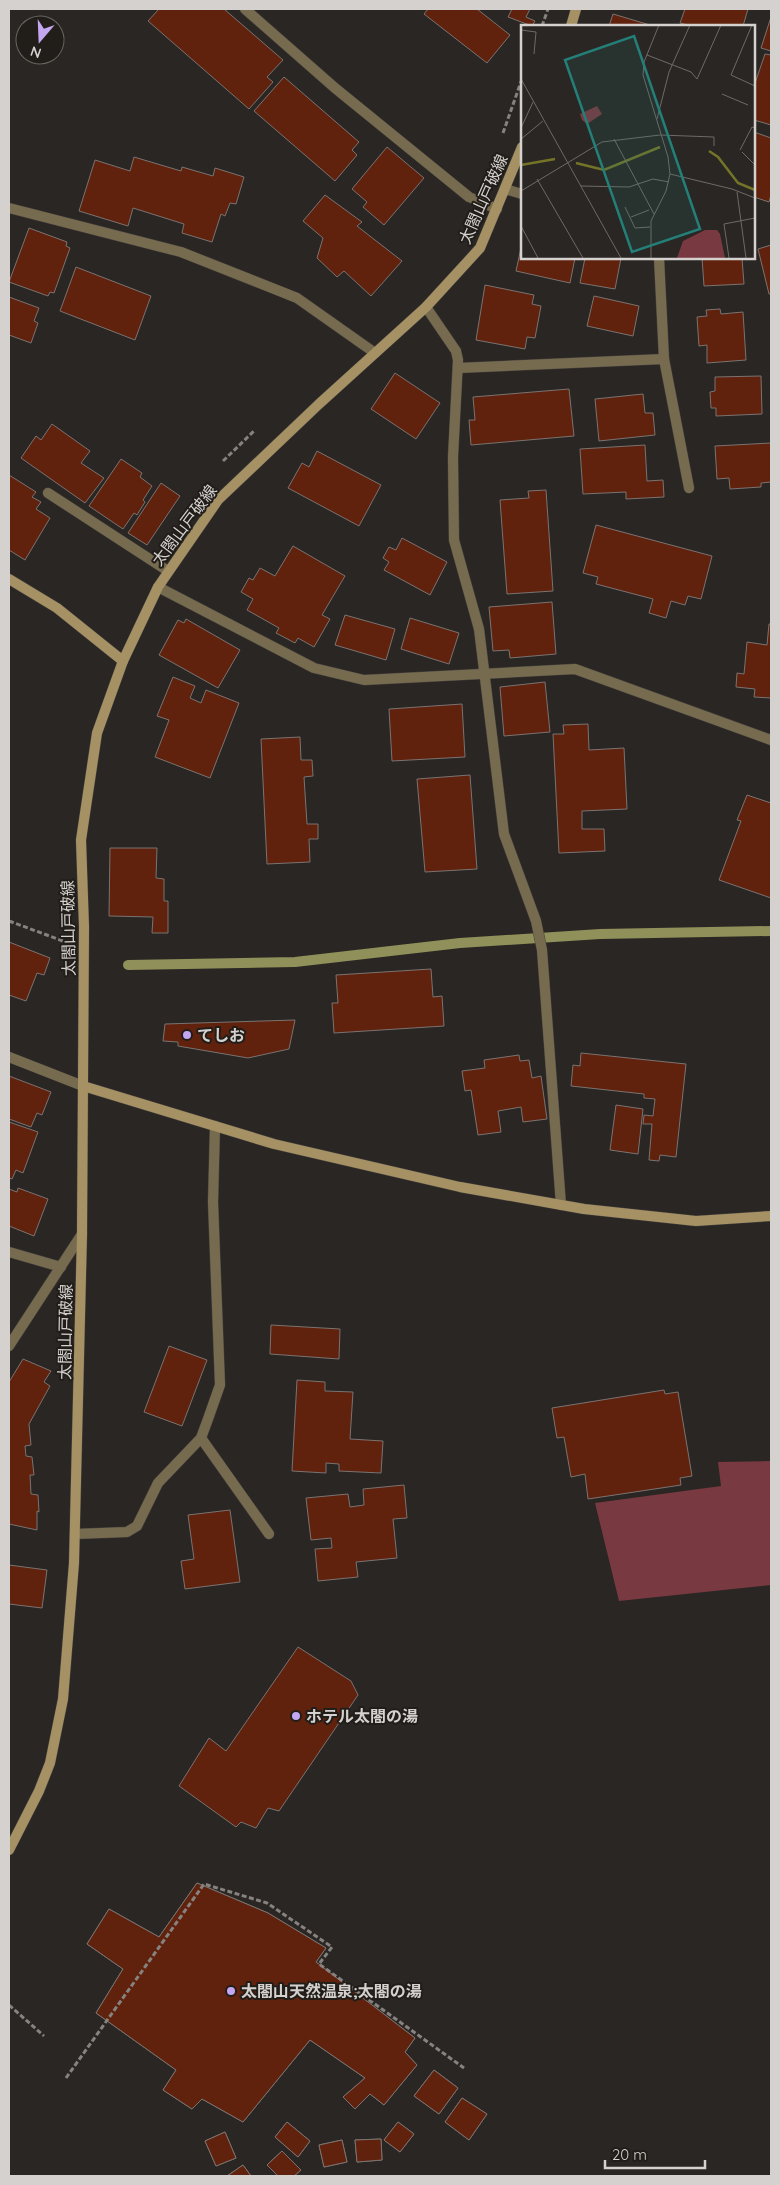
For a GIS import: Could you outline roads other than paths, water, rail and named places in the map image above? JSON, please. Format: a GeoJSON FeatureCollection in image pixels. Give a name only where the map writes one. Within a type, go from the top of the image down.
{"type":"FeatureCollection","features":[{"type":"Feature","properties":{"kind":"main road"},"geometry":{"type":"LineString","coordinates":[[571,25],[576,9]]}},
{"type":"Feature","properties":{"kind":"main road","name":"太閤山戸破線"},"geometry":{"type":"LineString","coordinates":[[9,1850],[39,1791],[50,1763],[63,1699],[76,1534],[82,1234],[84,969],[81,840],[97,733],[123,661],[158,587],[218,500],[319,404],[426,307],[480,248],[521,149]]}},
{"type":"Feature","properties":{"kind":"main road"},"geometry":{"type":"LineString","coordinates":[[9,579],[57,608],[123,661]]}},
{"type":"Feature","properties":{"kind":"main road"},"geometry":{"type":"LineString","coordinates":[[83,1086],[274,1144],[460,1187],[584,1209],[696,1222],[771,1216]]}},
{"type":"Feature","properties":{"kind":"street"},"geometry":{"type":"LineString","coordinates":[[246,9],[335,88],[469,197],[497,209]]}},
{"type":"Feature","properties":{"kind":"street"},"geometry":{"type":"LineString","coordinates":[[505,189],[521,194]]}},
{"type":"Feature","properties":{"kind":"street"},"geometry":{"type":"LineString","coordinates":[[9,208],[181,252],[297,298],[375,353]]}},
{"type":"Feature","properties":{"kind":"street"},"geometry":{"type":"LineString","coordinates":[[659,259],[664,359],[689,488]]}},
{"type":"Feature","properties":{"kind":"street"},"geometry":{"type":"LineString","coordinates":[[426,307],[456,351],[458,368],[453,457],[454,540],[478,629],[504,834],[536,921],[542,950],[561,1205]]}},
{"type":"Feature","properties":{"kind":"street"},"geometry":{"type":"LineString","coordinates":[[458,368],[664,359]]}},
{"type":"Feature","properties":{"kind":"street"},"geometry":{"type":"LineString","coordinates":[[48,493],[168,571]]}},
{"type":"Feature","properties":{"kind":"street"},"geometry":{"type":"LineString","coordinates":[[158,587],[314,668],[364,680],[575,669],[771,740]]}},
{"type":"Feature","properties":{"kind":"street"},"geometry":{"type":"LineString","coordinates":[[9,1057],[83,1086]]}},
{"type":"Feature","properties":{"kind":"street"},"geometry":{"type":"LineString","coordinates":[[76,1534],[127,1532],[137,1526],[158,1484],[201,1438],[220,1385],[213,1202],[215,1126]]}},
{"type":"Feature","properties":{"kind":"street"},"geometry":{"type":"LineString","coordinates":[[9,1346],[82,1234]]}},
{"type":"Feature","properties":{"kind":"street"},"geometry":{"type":"LineString","coordinates":[[9,1252],[61,1267]]}},
{"type":"Feature","properties":{"kind":"street"},"geometry":{"type":"LineString","coordinates":[[201,1438],[269,1534]]}},
{"type":"Feature","properties":{"kind":"waterway"},"geometry":{"type":"LineString","coordinates":[[128,965],[295,962],[460,943],[600,934],[771,931]]}},
{"type":"Feature","properties":{"kind":"place","name":"てしお"},"geometry":{"type":"Point","coordinates":[187,1035]}},
{"type":"Feature","properties":{"kind":"place","name":"ホテル太閤の湯"},"geometry":{"type":"Point","coordinates":[296,1716]}},
{"type":"Feature","properties":{"kind":"place","name":"太閤山天然温泉;太閤の湯"},"geometry":{"type":"Point","coordinates":[231,1991]}}]}
